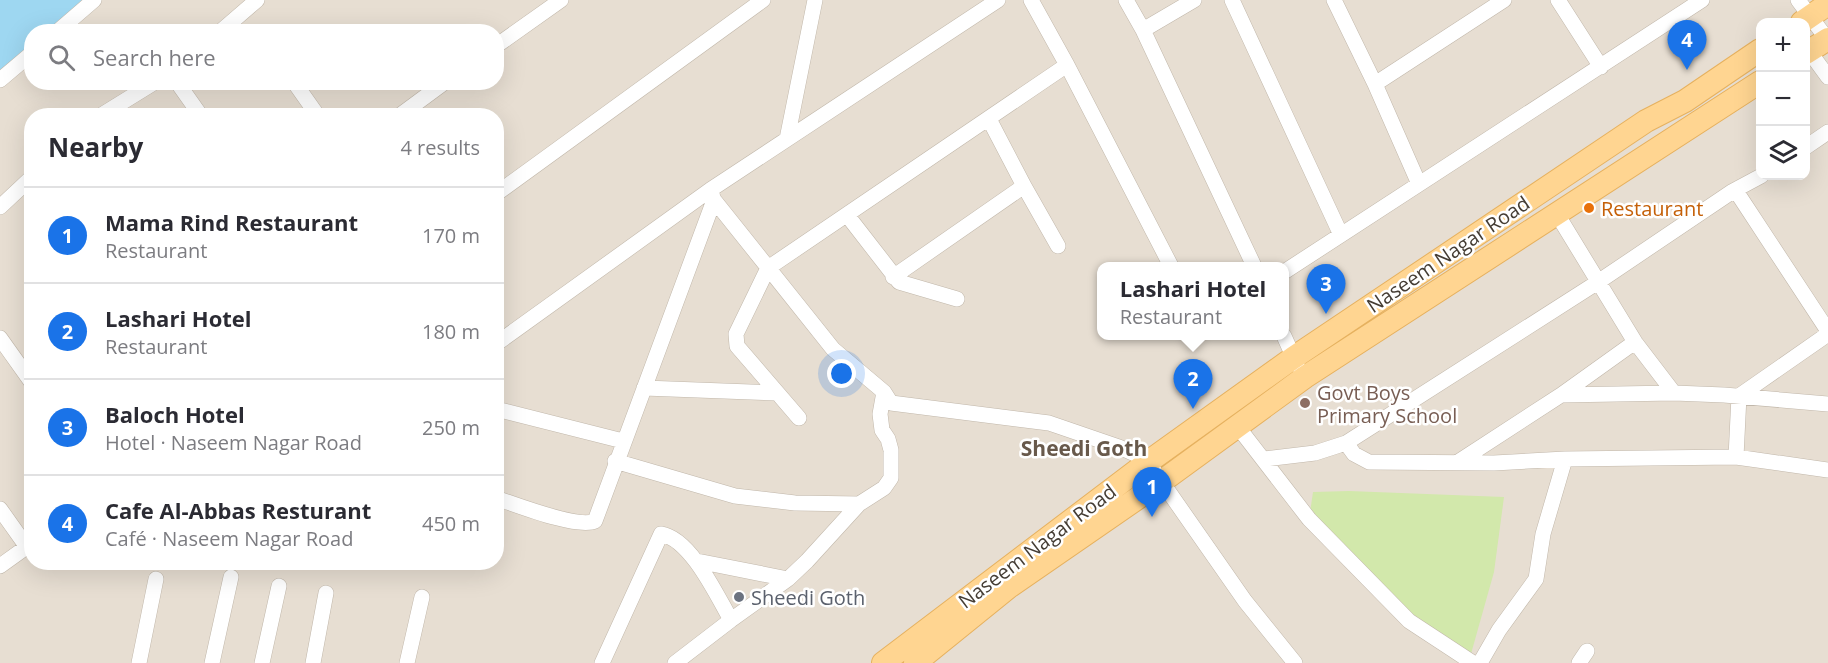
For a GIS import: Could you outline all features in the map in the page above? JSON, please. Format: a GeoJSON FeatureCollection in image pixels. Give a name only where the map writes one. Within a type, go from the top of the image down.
{"type":"FeatureCollection","features":[{"type":"Feature","properties":{"kind":"main road"},"geometry":{"type":"LineString","coordinates":[[1803,13],[1828,4]]}},
{"type":"Feature","properties":{"kind":"main road","name":"Naseem Nagar Road"},"geometry":{"type":"LineString","coordinates":[[882,663],[1148,462],[1293,358],[1646,122],[1684,101],[1756,53]]}},
{"type":"Feature","properties":{"kind":"main road","name":"Naseem Nagar Road"},"geometry":{"type":"LineString","coordinates":[[915,663],[1009,587],[1161,482],[1305,378],[1756,85]]}},
{"type":"Feature","properties":{"kind":"street"},"geometry":{"type":"LineString","coordinates":[[229,24],[257,0]]}},
{"type":"Feature","properties":{"kind":"street"},"geometry":{"type":"LineString","coordinates":[[504,40],[561,0]]}},
{"type":"Feature","properties":{"kind":"street"},"geometry":{"type":"LineString","coordinates":[[504,188],[763,0]]}},
{"type":"Feature","properties":{"kind":"street"},"geometry":{"type":"LineString","coordinates":[[787,139],[815,0]]}},
{"type":"Feature","properties":{"kind":"street"},"geometry":{"type":"LineString","coordinates":[[1031,0],[1168,262]]}},
{"type":"Feature","properties":{"kind":"street"},"geometry":{"type":"LineString","coordinates":[[1126,0],[1143,30],[1252,262]]}},
{"type":"Feature","properties":{"kind":"street"},"geometry":{"type":"LineString","coordinates":[[1143,30],[1194,0]]}},
{"type":"Feature","properties":{"kind":"street"},"geometry":{"type":"LineString","coordinates":[[1232,0],[1341,236]]}},
{"type":"Feature","properties":{"kind":"street"},"geometry":{"type":"LineString","coordinates":[[1334,0],[1375,84],[1419,184]]}},
{"type":"Feature","properties":{"kind":"street"},"geometry":{"type":"LineString","coordinates":[[1375,84],[1504,0]]}},
{"type":"Feature","properties":{"kind":"street"},"geometry":{"type":"LineString","coordinates":[[1558,0],[1600,67]]}},
{"type":"Feature","properties":{"kind":"street"},"geometry":{"type":"LineString","coordinates":[[1289,269],[1600,67],[1682,5],[1702,0]]}},
{"type":"Feature","properties":{"kind":"street"},"geometry":{"type":"LineString","coordinates":[[66,24],[92,1]]}},
{"type":"Feature","properties":{"kind":"street"},"geometry":{"type":"LineString","coordinates":[[504,338],[712,195],[787,139],[991,1]]}},
{"type":"Feature","properties":{"kind":"street"},"geometry":{"type":"LineString","coordinates":[[1803,13],[1828,77]]}},
{"type":"Feature","properties":{"kind":"street"},"geometry":{"type":"LineString","coordinates":[[0,80],[24,60]]}},
{"type":"Feature","properties":{"kind":"street"},"geometry":{"type":"LineString","coordinates":[[799,418],[737,346],[736,334],[768,268],[1067,65]]}},
{"type":"Feature","properties":{"kind":"street"},"geometry":{"type":"LineString","coordinates":[[113,108],[142,90]]}},
{"type":"Feature","properties":{"kind":"street"},"geometry":{"type":"LineString","coordinates":[[183,90],[195,108]]}},
{"type":"Feature","properties":{"kind":"street"},"geometry":{"type":"LineString","coordinates":[[300,90],[312,108]]}},
{"type":"Feature","properties":{"kind":"street"},"geometry":{"type":"LineString","coordinates":[[410,108],[434,90]]}},
{"type":"Feature","properties":{"kind":"street"},"geometry":{"type":"LineString","coordinates":[[989,118],[1058,246]]}},
{"type":"Feature","properties":{"kind":"street"},"geometry":{"type":"LineString","coordinates":[[1810,144],[1828,132]]}},
{"type":"Feature","properties":{"kind":"street"},"geometry":{"type":"LineString","coordinates":[[1264,459],[1315,453],[1346,443],[1598,282],[1733,191],[1756,179]]}},
{"type":"Feature","properties":{"kind":"street"},"geometry":{"type":"LineString","coordinates":[[0,207],[24,184]]}},
{"type":"Feature","properties":{"kind":"street"},"geometry":{"type":"LineString","coordinates":[[893,277],[1024,186]]}},
{"type":"Feature","properties":{"kind":"street"},"geometry":{"type":"LineString","coordinates":[[1736,191],[1828,332],[1740,396]]}},
{"type":"Feature","properties":{"kind":"street"},"geometry":{"type":"LineString","coordinates":[[712,195],[833,349],[884,392],[891,403],[1049,423],[1119,447],[1148,462],[1245,601],[1295,663]]}},
{"type":"Feature","properties":{"kind":"street"},"geometry":{"type":"LineString","coordinates":[[504,500],[574,522],[588,524],[595,521],[712,195]]}},
{"type":"Feature","properties":{"kind":"street"},"geometry":{"type":"LineString","coordinates":[[1557,214],[1635,342],[1674,393]]}},
{"type":"Feature","properties":{"kind":"street"},"geometry":{"type":"LineString","coordinates":[[847,215],[893,277],[907,286],[957,298]]}},
{"type":"Feature","properties":{"kind":"street"},"geometry":{"type":"LineString","coordinates":[[0,338],[24,371]]}},
{"type":"Feature","properties":{"kind":"street"},"geometry":{"type":"LineString","coordinates":[[1286,340],[1305,378]]}},
{"type":"Feature","properties":{"kind":"street"},"geometry":{"type":"LineString","coordinates":[[1458,462],[1561,395],[1635,342]]}},
{"type":"Feature","properties":{"kind":"street"},"geometry":{"type":"LineString","coordinates":[[644,388],[777,393]]}},
{"type":"Feature","properties":{"kind":"street"},"geometry":{"type":"LineString","coordinates":[[675,663],[788,579],[859,504],[884,488],[891,478],[891,450],[882,430],[880,414],[884,392]]}},
{"type":"Feature","properties":{"kind":"street"},"geometry":{"type":"LineString","coordinates":[[1561,395],[1674,393],[1828,404]]}},
{"type":"Feature","properties":{"kind":"street"},"geometry":{"type":"LineString","coordinates":[[1736,458],[1740,396]]}},
{"type":"Feature","properties":{"kind":"street"},"geometry":{"type":"LineString","coordinates":[[504,411],[623,441]]}},
{"type":"Feature","properties":{"kind":"street"},"geometry":{"type":"LineString","coordinates":[[1238,427],[1309,519],[1409,621],[1473,663]]}},
{"type":"Feature","properties":{"kind":"street"},"geometry":{"type":"LineString","coordinates":[[1346,443],[1354,454],[1369,462],[1494,463],[1565,459],[1736,458],[1828,470]]}},
{"type":"Feature","properties":{"kind":"street"},"geometry":{"type":"LineString","coordinates":[[1480,663],[1499,630],[1536,579],[1543,534],[1565,459]]}},
{"type":"Feature","properties":{"kind":"street"},"geometry":{"type":"LineString","coordinates":[[615,461],[735,496],[795,503],[859,504]]}},
{"type":"Feature","properties":{"kind":"street"},"geometry":{"type":"LineString","coordinates":[[0,509],[24,539]]}},
{"type":"Feature","properties":{"kind":"street"},"geometry":{"type":"LineString","coordinates":[[602,663],[661,534],[670,536],[697,561],[732,620]]}},
{"type":"Feature","properties":{"kind":"street"},"geometry":{"type":"LineString","coordinates":[[0,566],[24,549]]}},
{"type":"Feature","properties":{"kind":"street"},"geometry":{"type":"LineString","coordinates":[[697,561],[788,579]]}},
{"type":"Feature","properties":{"kind":"street"},"geometry":{"type":"LineString","coordinates":[[212,663],[231,577]]}},
{"type":"Feature","properties":{"kind":"street"},"geometry":{"type":"LineString","coordinates":[[139,663],[156,579]]}},
{"type":"Feature","properties":{"kind":"street"},"geometry":{"type":"LineString","coordinates":[[262,663],[279,586]]}},
{"type":"Feature","properties":{"kind":"street"},"geometry":{"type":"LineString","coordinates":[[312,663],[326,593]]}},
{"type":"Feature","properties":{"kind":"street"},"geometry":{"type":"LineString","coordinates":[[407,663],[422,597]]}},
{"type":"Feature","properties":{"kind":"shaded area"},"geometry":{"type":"Polygon","coordinates":[[[0,0],[1828,0],[1828,663],[0,663],[0,0]]]}},
{"type":"Feature","properties":{"kind":"green space"},"geometry":{"type":"Polygon","coordinates":[[[1349,491],[1504,497],[1494,572],[1469,661],[1409,621],[1309,519],[1313,492],[1349,491]]]}},
{"type":"Feature","properties":{"kind":"water"},"geometry":{"type":"Polygon","coordinates":[[[0,0],[94,0],[65,24],[24,24],[24,59],[0,80],[0,0]]]}},
{"type":"Feature","properties":{"kind":"place","name":"Cafe Al-Abbas Resturant"},"geometry":{"type":"Point","coordinates":[1687,70]}},
{"type":"Feature","properties":{"kind":"place","name":"Restaurant"},"geometry":{"type":"Point","coordinates":[1589,208]}},
{"type":"Feature","properties":{"kind":"place","name":"Baloch Hotel"},"geometry":{"type":"Point","coordinates":[1326,314]}},
{"type":"Feature","properties":{"kind":"place","name":"Govt Boys Primary School"},"geometry":{"type":"Point","coordinates":[1305,403]}},
{"type":"Feature","properties":{"kind":"place","name":"Lashari Hotel"},"geometry":{"type":"Point","coordinates":[1193,409]}},
{"type":"Feature","properties":{"kind":"place","name":"Mama Rind Restaurant"},"geometry":{"type":"Point","coordinates":[1152,517]}},
{"type":"Feature","properties":{"kind":"place","name":"Sheedi Goth"},"geometry":{"type":"Point","coordinates":[739,597]}},
{"type":"Feature","properties":{"kind":"district","name":"Sheedi Goth"},"geometry":{"type":"Point","coordinates":[1084,448]}}]}
